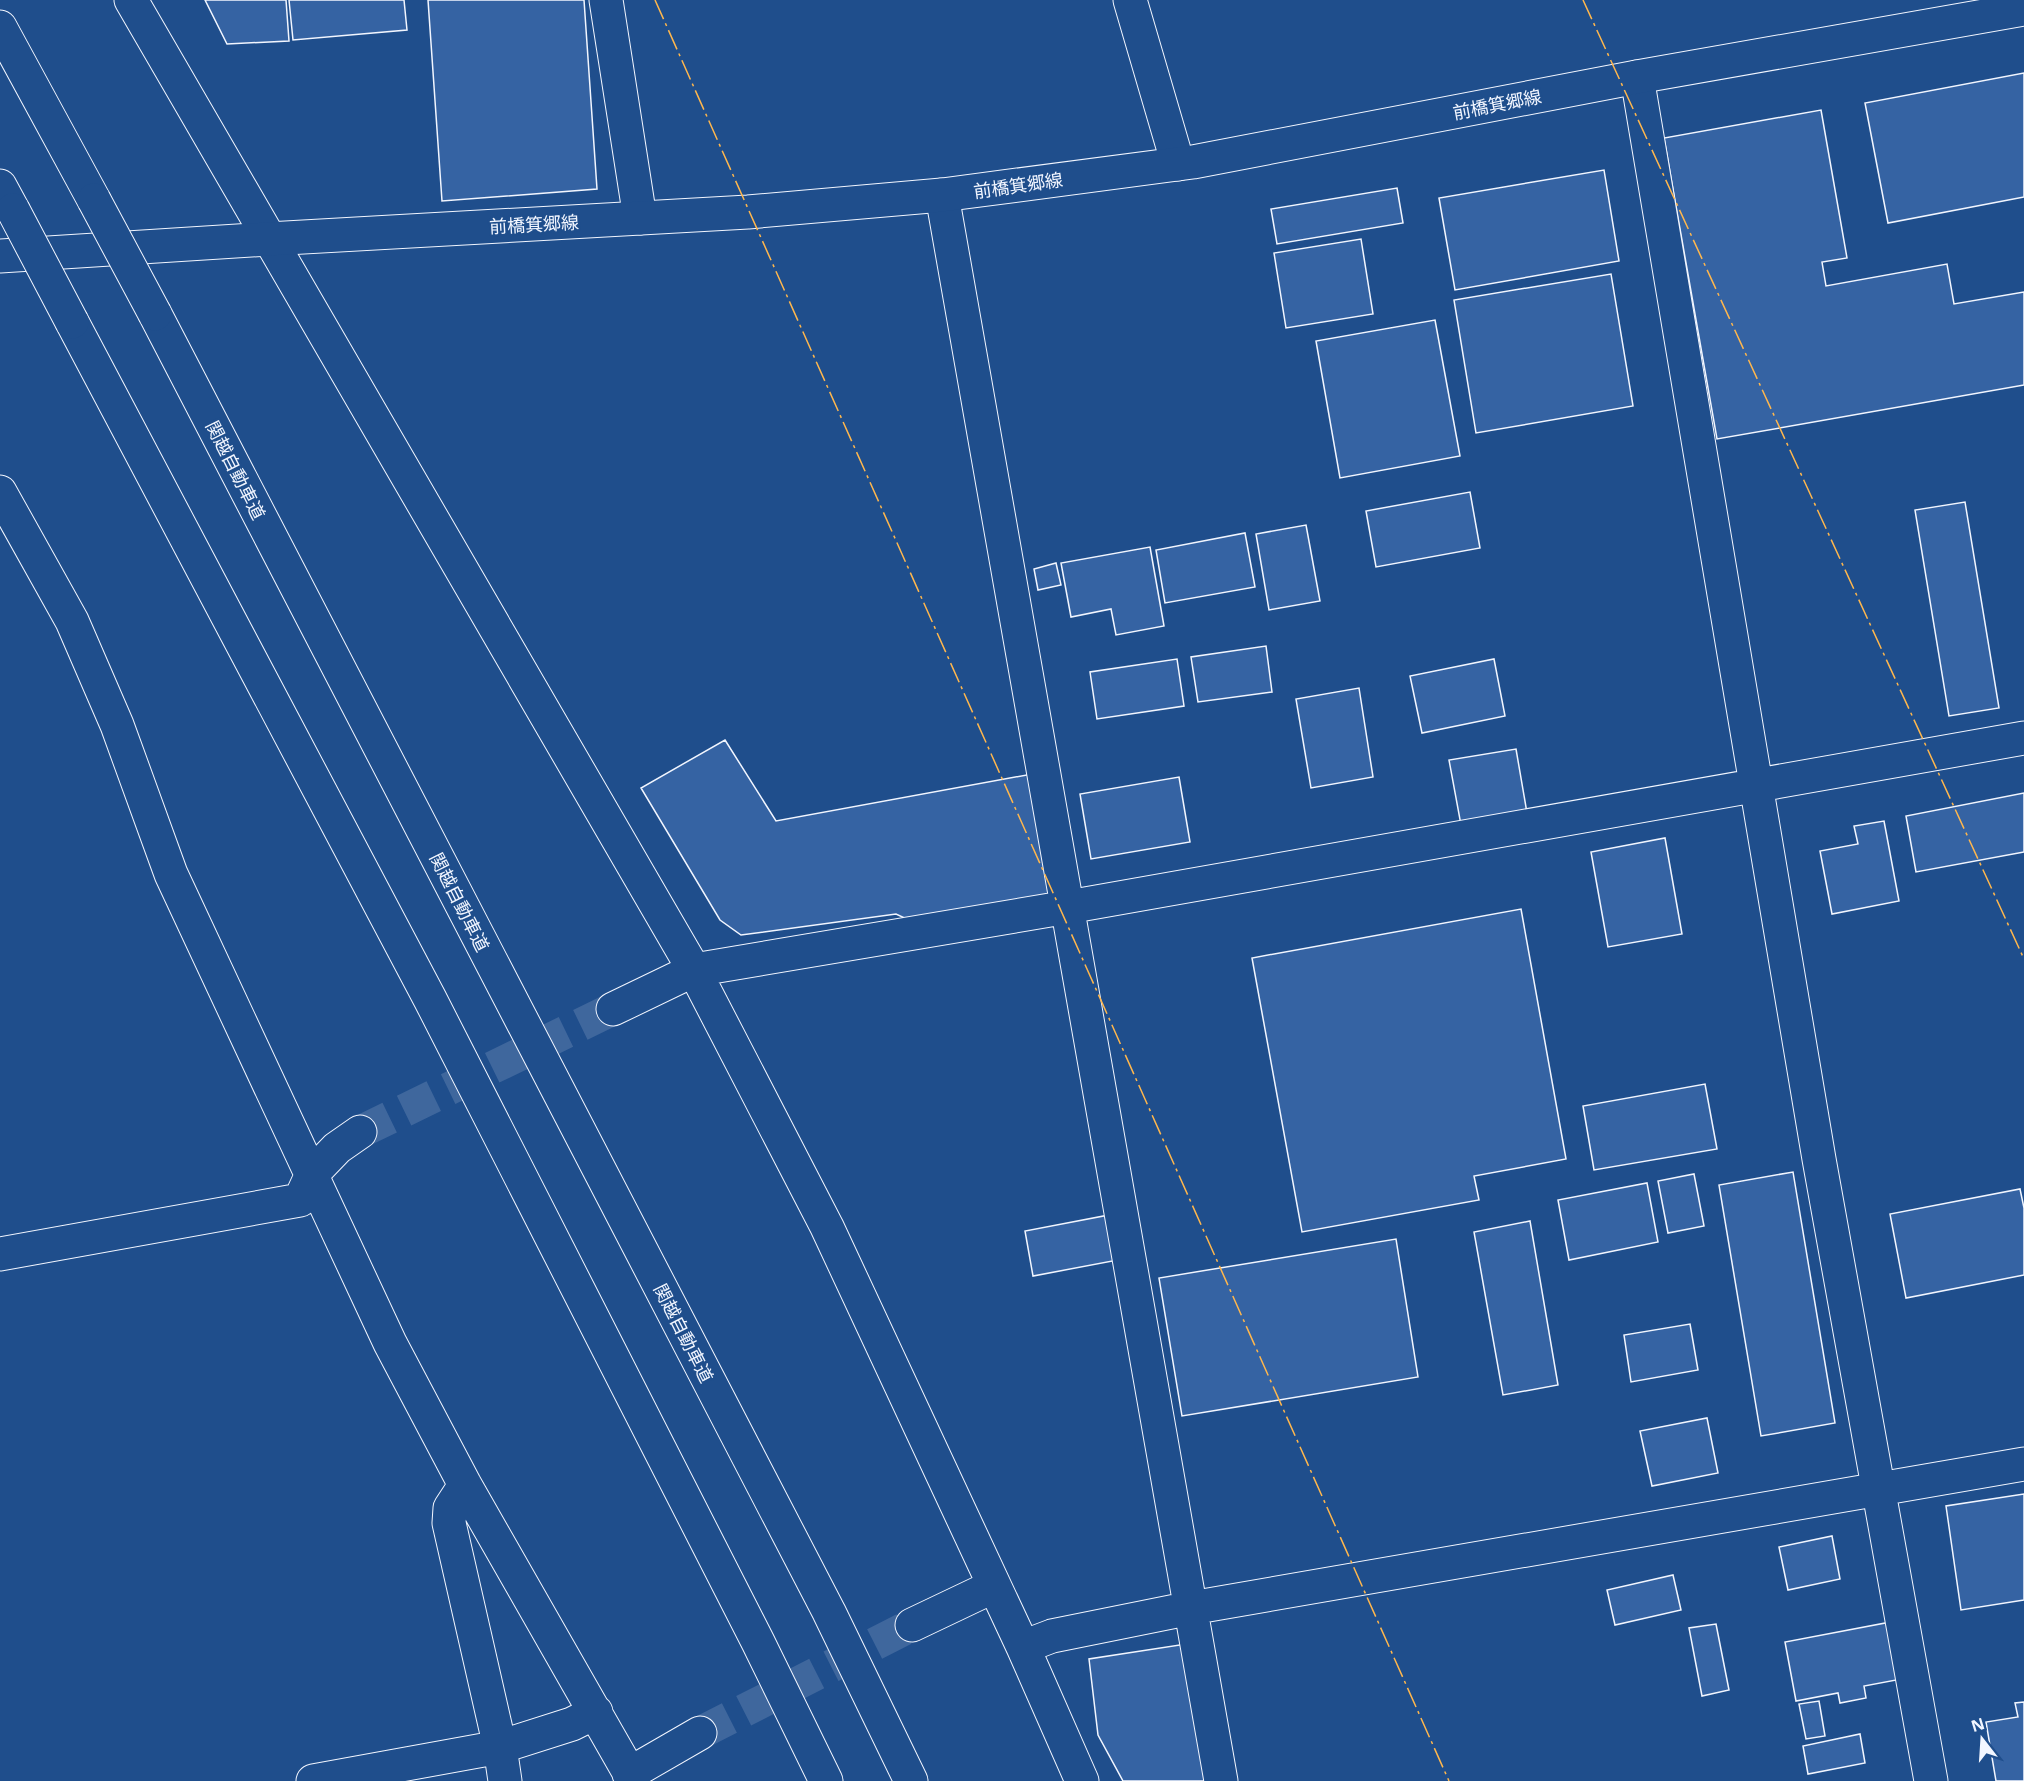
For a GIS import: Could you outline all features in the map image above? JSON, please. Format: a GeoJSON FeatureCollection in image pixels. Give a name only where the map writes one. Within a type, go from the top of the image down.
{"type":"FeatureCollection","features":[{"type":"Feature","properties":{"kind":"main road"},"geometry":{"type":"LineString","coordinates":[[131,0],[694,970],[827,1227],[1023,1647],[1082,1781]]}},
{"type":"Feature","properties":{"kind":"main road"},"geometry":{"type":"LineString","coordinates":[[606,0],[640,218]]}},
{"type":"Feature","properties":{"kind":"main road"},"geometry":{"type":"LineString","coordinates":[[1130,0],[1178,164]]}},
{"type":"Feature","properties":{"kind":"main road","name":"前橋箕郷線"},"geometry":{"type":"LineString","coordinates":[[0,256],[747,212],[942,195],[1178,164],[1637,77],[2024,9]]}},
{"type":"Feature","properties":{"kind":"main road","name":"関越自動車道"},"geometry":{"type":"LineString","coordinates":[[0,27],[155,314],[823,1602],[911,1781]]}},
{"type":"Feature","properties":{"kind":"main road"},"geometry":{"type":"LineString","coordinates":[[1637,77],[1819,1159],[1931,1781]]}},
{"type":"Feature","properties":{"kind":"main road"},"geometry":{"type":"LineString","coordinates":[[942,195],[1221,1781]]}},
{"type":"Feature","properties":{"kind":"main road"},"geometry":{"type":"LineString","coordinates":[[6,198],[430,999],[753,1631],[826,1781]]}},
{"type":"Feature","properties":{"kind":"main road"},"geometry":{"type":"LineString","coordinates":[[0,492],[72,621],[117,726],[171,874],[390,1343],[465,1485],[632,1777],[700,1733]]}},
{"type":"Feature","properties":{"kind":"main road"},"geometry":{"type":"LineString","coordinates":[[613,1009],[694,970],[1068,907],[2024,738]]}},
{"type":"Feature","properties":{"kind":"main road"},"geometry":{"type":"LineString","coordinates":[[0,1254],[300,1200],[312,1174],[336,1148],[360,1132]]}},
{"type":"Feature","properties":{"kind":"main road"},"geometry":{"type":"LineString","coordinates":[[1023,1647],[1052,1636],[1191,1608],[2024,1464]]}},
{"type":"Feature","properties":{"kind":"main road"},"geometry":{"type":"LineString","coordinates":[[465,1485],[450,1508],[449,1523],[500,1747],[505,1781]]}},
{"type":"Feature","properties":{"kind":"main road"},"geometry":{"type":"LineString","coordinates":[[912,1625],[994,1586]]}},
{"type":"Feature","properties":{"kind":"main road"},"geometry":{"type":"LineString","coordinates":[[313,1781],[500,1747],[572,1724],[596,1712]]}},
{"type":"Feature","properties":{"kind":"building"},"geometry":{"type":"Polygon","coordinates":[[[205,0],[286,0],[289,41],[227,44],[205,0]]]}},
{"type":"Feature","properties":{"kind":"building"},"geometry":{"type":"Polygon","coordinates":[[[289,0],[404,0],[407,30],[293,40],[289,0]]]}},
{"type":"Feature","properties":{"kind":"building"},"geometry":{"type":"Polygon","coordinates":[[[428,0],[584,0],[597,189],[442,201],[428,0]]]}},
{"type":"Feature","properties":{"kind":"building"},"geometry":{"type":"Polygon","coordinates":[[[2024,73],[2024,197],[1888,223],[1865,103],[2024,73]]]}},
{"type":"Feature","properties":{"kind":"building"},"geometry":{"type":"Polygon","coordinates":[[[1821,110],[1847,258],[1822,262],[1826,286],[1947,264],[1954,304],[2024,292],[2024,385],[1717,439],[1664,138],[1821,110]]]}},
{"type":"Feature","properties":{"kind":"building"},"geometry":{"type":"Polygon","coordinates":[[[1604,170],[1619,261],[1455,290],[1439,198],[1604,170]]]}},
{"type":"Feature","properties":{"kind":"building"},"geometry":{"type":"Polygon","coordinates":[[[1397,188],[1403,223],[1277,244],[1271,209],[1397,188]]]}},
{"type":"Feature","properties":{"kind":"building"},"geometry":{"type":"Polygon","coordinates":[[[1361,239],[1373,314],[1286,328],[1274,253],[1361,239]]]}},
{"type":"Feature","properties":{"kind":"building"},"geometry":{"type":"Polygon","coordinates":[[[1611,274],[1633,406],[1476,433],[1454,300],[1611,274]]]}},
{"type":"Feature","properties":{"kind":"building"},"geometry":{"type":"Polygon","coordinates":[[[1435,320],[1460,456],[1340,478],[1316,341],[1435,320]]]}},
{"type":"Feature","properties":{"kind":"building"},"geometry":{"type":"Polygon","coordinates":[[[1470,492],[1480,548],[1376,567],[1366,511],[1470,492]]]}},
{"type":"Feature","properties":{"kind":"building"},"geometry":{"type":"Polygon","coordinates":[[[1965,502],[1999,708],[1949,716],[1915,510],[1965,502]]]}},
{"type":"Feature","properties":{"kind":"building"},"geometry":{"type":"Polygon","coordinates":[[[1306,525],[1320,601],[1269,610],[1256,534],[1306,525]]]}},
{"type":"Feature","properties":{"kind":"building"},"geometry":{"type":"Polygon","coordinates":[[[1245,533],[1255,587],[1165,603],[1156,550],[1245,533]]]}},
{"type":"Feature","properties":{"kind":"building"},"geometry":{"type":"Polygon","coordinates":[[[1150,547],[1164,626],[1116,635],[1111,609],[1071,617],[1061,563],[1150,547]]]}},
{"type":"Feature","properties":{"kind":"building"},"geometry":{"type":"Polygon","coordinates":[[[1056,563],[1061,585],[1038,590],[1034,569],[1056,563]]]}},
{"type":"Feature","properties":{"kind":"building"},"geometry":{"type":"Polygon","coordinates":[[[1266,646],[1272,692],[1198,702],[1191,657],[1266,646]]]}},
{"type":"Feature","properties":{"kind":"building"},"geometry":{"type":"Polygon","coordinates":[[[1177,659],[1184,706],[1097,719],[1090,672],[1177,659]]]}},
{"type":"Feature","properties":{"kind":"building"},"geometry":{"type":"Polygon","coordinates":[[[1494,659],[1505,716],[1422,733],[1410,676],[1494,659]]]}},
{"type":"Feature","properties":{"kind":"building"},"geometry":{"type":"Polygon","coordinates":[[[1359,688],[1373,777],[1311,788],[1296,699],[1359,688]]]}},
{"type":"Feature","properties":{"kind":"building"},"geometry":{"type":"Polygon","coordinates":[[[725,740],[776,821],[1032,774],[1054,896],[911,921],[896,914],[741,935],[720,920],[641,788],[725,740]]]}},
{"type":"Feature","properties":{"kind":"building"},"geometry":{"type":"Polygon","coordinates":[[[1516,749],[1527,813],[1461,825],[1449,760],[1516,749]]]}},
{"type":"Feature","properties":{"kind":"building"},"geometry":{"type":"Polygon","coordinates":[[[1179,777],[1190,842],[1091,859],[1080,794],[1179,777]]]}},
{"type":"Feature","properties":{"kind":"building"},"geometry":{"type":"Polygon","coordinates":[[[2024,793],[2024,852],[1916,872],[1906,816],[2024,793]]]}},
{"type":"Feature","properties":{"kind":"building"},"geometry":{"type":"Polygon","coordinates":[[[1884,821],[1899,901],[1832,914],[1820,851],[1858,844],[1854,826],[1884,821]]]}},
{"type":"Feature","properties":{"kind":"building"},"geometry":{"type":"Polygon","coordinates":[[[1665,838],[1682,934],[1608,947],[1591,852],[1665,838]]]}},
{"type":"Feature","properties":{"kind":"building"},"geometry":{"type":"Polygon","coordinates":[[[1521,909],[1566,1159],[1474,1176],[1479,1200],[1302,1232],[1252,958],[1521,909]]]}},
{"type":"Feature","properties":{"kind":"building"},"geometry":{"type":"Polygon","coordinates":[[[1705,1084],[1717,1149],[1594,1170],[1583,1106],[1705,1084]]]}},
{"type":"Feature","properties":{"kind":"building"},"geometry":{"type":"Polygon","coordinates":[[[1793,1172],[1835,1423],[1761,1436],[1719,1185],[1793,1172]]]}},
{"type":"Feature","properties":{"kind":"building"},"geometry":{"type":"Polygon","coordinates":[[[1694,1174],[1704,1226],[1668,1233],[1658,1181],[1694,1174]]]}},
{"type":"Feature","properties":{"kind":"building"},"geometry":{"type":"Polygon","coordinates":[[[1647,1183],[1658,1242],[1569,1260],[1558,1200],[1647,1183]]]}},
{"type":"Feature","properties":{"kind":"building"},"geometry":{"type":"Polygon","coordinates":[[[2020,1189],[2024,1208],[2024,1275],[1906,1298],[1890,1214],[2020,1189]]]}},
{"type":"Feature","properties":{"kind":"building"},"geometry":{"type":"Polygon","coordinates":[[[1109,1215],[1118,1260],[1033,1276],[1025,1231],[1109,1215]]]}},
{"type":"Feature","properties":{"kind":"building"},"geometry":{"type":"Polygon","coordinates":[[[1530,1221],[1558,1385],[1503,1395],[1474,1232],[1530,1221]]]}},
{"type":"Feature","properties":{"kind":"building"},"geometry":{"type":"Polygon","coordinates":[[[1396,1239],[1418,1377],[1182,1416],[1159,1278],[1396,1239]]]}},
{"type":"Feature","properties":{"kind":"building"},"geometry":{"type":"Polygon","coordinates":[[[1690,1324],[1698,1370],[1631,1382],[1624,1335],[1690,1324]]]}},
{"type":"Feature","properties":{"kind":"building"},"geometry":{"type":"Polygon","coordinates":[[[1707,1418],[1718,1473],[1652,1486],[1640,1431],[1707,1418]]]}},
{"type":"Feature","properties":{"kind":"building"},"geometry":{"type":"Polygon","coordinates":[[[2024,1494],[2024,1600],[1961,1610],[1946,1506],[2024,1494]]]}},
{"type":"Feature","properties":{"kind":"building"},"geometry":{"type":"Polygon","coordinates":[[[1832,1536],[1840,1579],[1788,1590],[1779,1547],[1832,1536]]]}},
{"type":"Feature","properties":{"kind":"building"},"geometry":{"type":"Polygon","coordinates":[[[1673,1575],[1681,1610],[1615,1625],[1607,1590],[1673,1575]]]}},
{"type":"Feature","properties":{"kind":"building"},"geometry":{"type":"Polygon","coordinates":[[[1896,1621],[1907,1678],[1864,1686],[1866,1698],[1840,1703],[1838,1693],[1796,1701],[1785,1642],[1896,1621]]]}},
{"type":"Feature","properties":{"kind":"building"},"geometry":{"type":"Polygon","coordinates":[[[1716,1624],[1729,1690],[1702,1696],[1689,1628],[1716,1624]]]}},
{"type":"Feature","properties":{"kind":"building"},"geometry":{"type":"Polygon","coordinates":[[[1186,1644],[1214,1781],[1123,1781],[1098,1735],[1089,1659],[1186,1644]]]}},
{"type":"Feature","properties":{"kind":"building"},"geometry":{"type":"Polygon","coordinates":[[[1819,1701],[1825,1736],[1806,1739],[1799,1704],[1819,1701]]]}},
{"type":"Feature","properties":{"kind":"building"},"geometry":{"type":"Polygon","coordinates":[[[2024,1702],[2024,1781],[1996,1781],[1986,1722],[2018,1717],[2015,1703],[2024,1702]]]}},
{"type":"Feature","properties":{"kind":"building"},"geometry":{"type":"Polygon","coordinates":[[[1860,1734],[1865,1763],[1808,1774],[1803,1746],[1860,1734]]]}},
{"type":"Feature","properties":{"kind":"tunnel"},"geometry":{"type":"LineString","coordinates":[[360,1132],[613,1009]]}},
{"type":"Feature","properties":{"kind":"tunnel"},"geometry":{"type":"LineString","coordinates":[[700,1733],[912,1625]]}},
{"type":"Feature","properties":{"kind":"power"},"geometry":{"type":"LineString","coordinates":[[655,0],[1449,1781]]}},
{"type":"Feature","properties":{"kind":"power"},"geometry":{"type":"LineString","coordinates":[[1583,0],[2024,959]]}}]}
